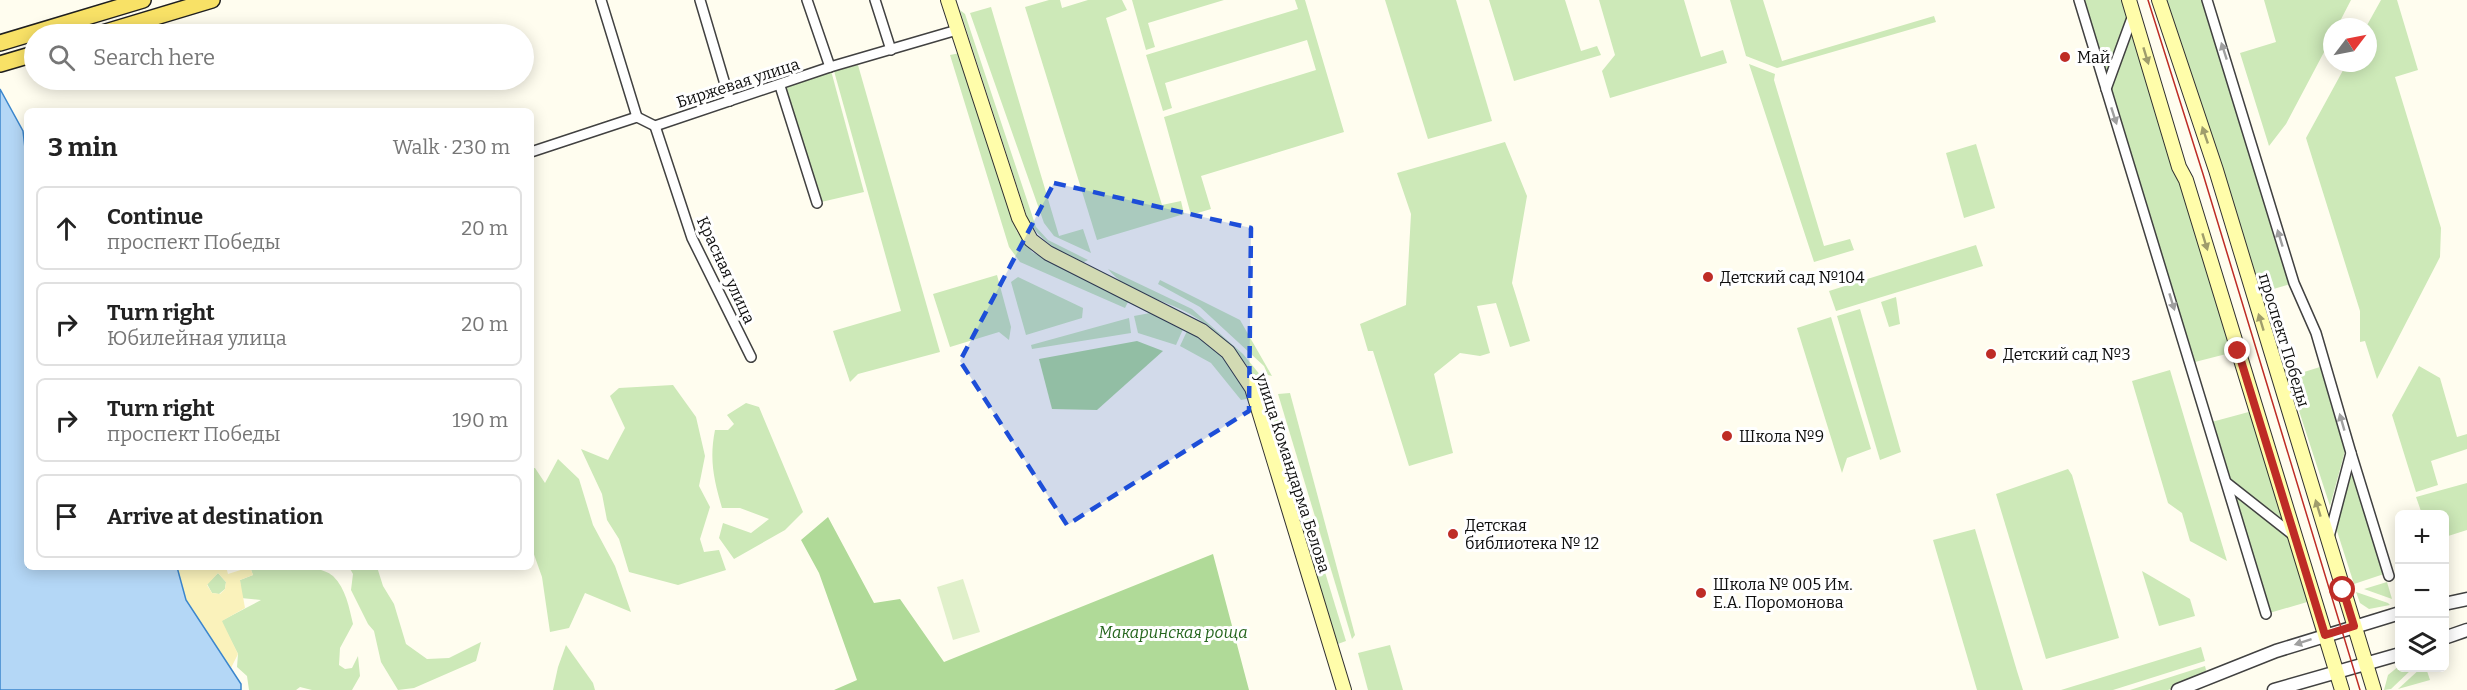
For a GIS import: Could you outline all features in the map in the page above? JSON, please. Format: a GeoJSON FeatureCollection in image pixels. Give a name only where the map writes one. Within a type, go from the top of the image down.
{"type":"FeatureCollection","features":[{"type":"Feature","properties":{"kind":"main road"},"geometry":{"type":"LineString","coordinates":[[63,24],[142,0]]}},
{"type":"Feature","properties":{"kind":"main road"},"geometry":{"type":"LineString","coordinates":[[132,24],[212,0]]}},
{"type":"Feature","properties":{"kind":"main road","name":"улица Командарма Белова"},"geometry":{"type":"LineString","coordinates":[[948,0],[1019,218],[1031,240],[1048,253],[1202,331],[1228,352],[1252,388],[1344,690]]}},
{"type":"Feature","properties":{"kind":"main road"},"geometry":{"type":"LineString","coordinates":[[2128,0],[2179,167],[2186,180],[2342,690]]}},
{"type":"Feature","properties":{"kind":"main road","name":"проспект Победы"},"geometry":{"type":"LineString","coordinates":[[2159,0],[2216,170],[2374,690]]}},
{"type":"Feature","properties":{"kind":"main road"},"geometry":{"type":"LineString","coordinates":[[0,43],[24,36]]}},
{"type":"Feature","properties":{"kind":"main road"},"geometry":{"type":"LineString","coordinates":[[0,64],[24,57]]}},
{"type":"Feature","properties":{"kind":"street"},"geometry":{"type":"LineString","coordinates":[[601,0],[637,117]]}},
{"type":"Feature","properties":{"kind":"street"},"geometry":{"type":"LineString","coordinates":[[700,0],[730,101]]}},
{"type":"Feature","properties":{"kind":"street"},"geometry":{"type":"LineString","coordinates":[[807,0],[830,68]]}},
{"type":"Feature","properties":{"kind":"street"},"geometry":{"type":"LineString","coordinates":[[875,0],[891,50]]}},
{"type":"Feature","properties":{"kind":"street"},"geometry":{"type":"LineString","coordinates":[[2079,0],[2266,614]]}},
{"type":"Feature","properties":{"kind":"street"},"geometry":{"type":"LineString","coordinates":[[2207,0],[2294,283],[2316,333],[2389,576]]}},
{"type":"Feature","properties":{"kind":"street"},"geometry":{"type":"LineString","coordinates":[[2105,89],[2133,15]]}},
{"type":"Feature","properties":{"kind":"street","name":"Биржевая улица"},"geometry":{"type":"LineString","coordinates":[[655,126],[830,68],[957,30]]}},
{"type":"Feature","properties":{"kind":"street"},"geometry":{"type":"LineString","coordinates":[[780,86],[817,203]]}},
{"type":"Feature","properties":{"kind":"street"},"geometry":{"type":"LineString","coordinates":[[534,151],[637,117],[655,126]]}},
{"type":"Feature","properties":{"kind":"street","name":"Красная улица"},"geometry":{"type":"LineString","coordinates":[[655,126],[692,238],[751,357]]}},
{"type":"Feature","properties":{"kind":"street"},"geometry":{"type":"LineString","coordinates":[[2328,539],[2351,453]]}},
{"type":"Feature","properties":{"kind":"street"},"geometry":{"type":"LineString","coordinates":[[2227,483],[2295,536]]}},
{"type":"Feature","properties":{"kind":"street"},"geometry":{"type":"LineString","coordinates":[[2449,603],[2467,599]]}},
{"type":"Feature","properties":{"kind":"street"},"geometry":{"type":"LineString","coordinates":[[2178,690],[2202,686],[2277,651],[2395,614]]}},
{"type":"Feature","properties":{"kind":"street"},"geometry":{"type":"LineString","coordinates":[[2449,637],[2467,630]]}},
{"type":"Feature","properties":{"kind":"street"},"geometry":{"type":"LineString","coordinates":[[2274,690],[2395,656]]}},
{"type":"Feature","properties":{"kind":"highlighted area"},"geometry":{"type":"Polygon","coordinates":[[[1054,183],[1251,228],[1249,411],[1067,525],[960,361],[1054,183]]]}},
{"type":"Feature","properties":{"kind":"green space"},"geometry":{"type":"Polygon","coordinates":[[[1049,0],[1060,0],[1062,8],[1088,0],[1122,0],[1127,10],[1106,18],[1162,205],[1181,201],[1184,214],[1097,240],[1025,7],[1049,0]]]}},
{"type":"Feature","properties":{"kind":"green space"},"geometry":{"type":"Polygon","coordinates":[[[1132,0],[1224,0],[1148,23],[1155,47],[1146,50],[1132,0]]]}},
{"type":"Feature","properties":{"kind":"green space"},"geometry":{"type":"Polygon","coordinates":[[[1295,0],[1305,0],[1344,132],[1201,176],[1211,209],[1191,215],[1164,117],[1316,70],[1307,40],[1165,83],[1172,108],[1163,111],[1146,55],[1298,9],[1295,0]]]}},
{"type":"Feature","properties":{"kind":"green space"},"geometry":{"type":"Polygon","coordinates":[[[1385,0],[1456,0],[1492,121],[1428,139],[1385,0]]]}},
{"type":"Feature","properties":{"kind":"green space"},"geometry":{"type":"Polygon","coordinates":[[[1489,0],[1565,0],[1581,51],[1597,46],[1601,55],[1514,81],[1489,0]]]}},
{"type":"Feature","properties":{"kind":"green space"},"geometry":{"type":"Polygon","coordinates":[[[1599,0],[1684,0],[1701,57],[1723,50],[1727,63],[1610,98],[1602,71],[1615,55],[1599,0]]]}},
{"type":"Feature","properties":{"kind":"green space"},"geometry":{"type":"Polygon","coordinates":[[[1730,0],[1763,0],[1782,61],[1934,16],[1936,22],[1777,68],[1746,56],[1730,0]]]}},
{"type":"Feature","properties":{"kind":"green space"},"geometry":{"type":"Polygon","coordinates":[[[2079,0],[2129,0],[2238,351],[2191,363],[2079,0]]]}},
{"type":"Feature","properties":{"kind":"green space"},"geometry":{"type":"Polygon","coordinates":[[[2159,0],[2206,0],[2294,283],[2253,295],[2159,0]]]}},
{"type":"Feature","properties":{"kind":"green space"},"geometry":{"type":"Polygon","coordinates":[[[2264,0],[2351,0],[2342,18],[2323,18],[2323,54],[2286,124],[2269,146],[2240,53],[2276,42],[2264,0]]]}},
{"type":"Feature","properties":{"kind":"green space"},"geometry":{"type":"Polygon","coordinates":[[[2381,0],[2397,0],[2418,70],[2395,77],[2441,228],[2440,257],[2377,379],[2365,341],[2360,342],[2360,311],[2306,138],[2342,72],[2377,72],[2377,18],[2371,18],[2381,0]]]}},
{"type":"Feature","properties":{"kind":"green space"},"geometry":{"type":"Polygon","coordinates":[[[991,7],[1059,236],[1083,229],[1091,253],[1054,236],[1044,223],[970,13],[991,7]]]}},
{"type":"Feature","properties":{"kind":"green space"},"geometry":{"type":"Polygon","coordinates":[[[960,10],[965,14],[1036,227],[1048,240],[1088,260],[1082,263],[1045,240],[1028,220],[960,10]]]}},
{"type":"Feature","properties":{"kind":"green space"},"geometry":{"type":"Polygon","coordinates":[[[960,53],[1017,232],[1032,252],[1129,300],[1125,308],[1020,262],[1009,247],[950,55],[960,53]]]}},
{"type":"Feature","properties":{"kind":"green space"},"geometry":{"type":"Polygon","coordinates":[[[1749,64],[1775,74],[1774,80],[1824,246],[1850,239],[1854,250],[1814,262],[1749,64]]]}},
{"type":"Feature","properties":{"kind":"green space"},"geometry":{"type":"Polygon","coordinates":[[[858,65],[940,352],[858,374],[850,382],[833,331],[901,311],[834,71],[858,65]]]}},
{"type":"Feature","properties":{"kind":"green space"},"geometry":{"type":"Polygon","coordinates":[[[830,67],[864,192],[817,203],[780,86],[830,67]]]}},
{"type":"Feature","properties":{"kind":"green space"},"geometry":{"type":"Polygon","coordinates":[[[1505,142],[1527,196],[1512,283],[1530,341],[1510,347],[1496,303],[1477,306],[1490,353],[1480,356],[1460,353],[1434,374],[1453,453],[1409,466],[1373,351],[1368,351],[1360,324],[1406,305],[1411,214],[1397,173],[1505,142]]]}},
{"type":"Feature","properties":{"kind":"green space"},"geometry":{"type":"Polygon","coordinates":[[[1976,144],[1995,208],[1964,218],[1946,153],[1976,144]]]}},
{"type":"Feature","properties":{"kind":"green space"},"geometry":{"type":"Polygon","coordinates":[[[1976,245],[1983,266],[1836,311],[1829,291],[1976,245]]]}},
{"type":"Feature","properties":{"kind":"green space"},"geometry":{"type":"Polygon","coordinates":[[[1108,269],[1192,309],[1243,354],[1261,376],[1253,375],[1240,357],[1209,326],[1180,309],[1135,290],[1108,269]]]}},
{"type":"Feature","properties":{"kind":"green space"},"geometry":{"type":"Polygon","coordinates":[[[997,275],[1011,327],[1009,340],[999,332],[950,347],[933,294],[997,275]]]}},
{"type":"Feature","properties":{"kind":"green space"},"geometry":{"type":"Polygon","coordinates":[[[1018,277],[1083,308],[1082,318],[1026,335],[1011,282],[1018,277]]]}},
{"type":"Feature","properties":{"kind":"green space"},"geometry":{"type":"Polygon","coordinates":[[[1160,280],[1240,320],[1272,376],[1268,375],[1264,366],[1200,307],[1158,284],[1160,280]]]}},
{"type":"Feature","properties":{"kind":"green space"},"geometry":{"type":"Polygon","coordinates":[[[1896,297],[1900,324],[1889,327],[1881,302],[1896,297]]]}},
{"type":"Feature","properties":{"kind":"green space"},"geometry":{"type":"Polygon","coordinates":[[[1860,309],[1901,452],[1880,460],[1837,316],[1860,309]]]}},
{"type":"Feature","properties":{"kind":"green space"},"geometry":{"type":"Polygon","coordinates":[[[1160,314],[1184,327],[1176,345],[1138,333],[1134,316],[1160,314]]]}},
{"type":"Feature","properties":{"kind":"green space"},"geometry":{"type":"Polygon","coordinates":[[[1831,317],[1871,449],[1847,458],[1842,473],[1797,328],[1831,317]]]}},
{"type":"Feature","properties":{"kind":"green space"},"geometry":{"type":"Polygon","coordinates":[[[1129,318],[1131,333],[1032,349],[1031,345],[1129,318]]]}},
{"type":"Feature","properties":{"kind":"green space"},"geometry":{"type":"Polygon","coordinates":[[[1187,331],[1210,345],[1225,358],[1251,398],[1241,400],[1211,363],[1180,346],[1187,331]]]}},
{"type":"Feature","properties":{"kind":"green space"},"geometry":{"type":"Polygon","coordinates":[[[1137,341],[1163,351],[1097,410],[1052,409],[1039,359],[1137,341]]]}},
{"type":"Feature","properties":{"kind":"green space"},"geometry":{"type":"Polygon","coordinates":[[[2419,366],[2440,378],[2457,437],[2467,434],[2467,449],[2431,461],[2438,485],[2416,492],[2392,415],[2419,366]]]}},
{"type":"Feature","properties":{"kind":"green space"},"geometry":{"type":"Polygon","coordinates":[[[2320,367],[2345,451],[2330,506],[2288,377],[2320,367]]]}},
{"type":"Feature","properties":{"kind":"green space"},"geometry":{"type":"Polygon","coordinates":[[[2170,370],[2227,561],[2190,541],[2182,513],[2168,503],[2132,381],[2170,370]]]}},
{"type":"Feature","properties":{"kind":"green space"},"geometry":{"type":"Polygon","coordinates":[[[673,385],[696,417],[705,456],[699,486],[710,507],[700,539],[704,552],[719,550],[726,570],[678,585],[629,572],[619,539],[607,520],[602,494],[581,449],[608,460],[625,428],[610,396],[619,388],[673,385]]]}},
{"type":"Feature","properties":{"kind":"green space"},"geometry":{"type":"Polygon","coordinates":[[[1290,393],[1355,635],[1352,639],[1278,394],[1290,393]]]}},
{"type":"Feature","properties":{"kind":"green space"},"geometry":{"type":"Polygon","coordinates":[[[1271,395],[1346,641],[1335,645],[1258,399],[1271,395]]]}},
{"type":"Feature","properties":{"kind":"green space"},"geometry":{"type":"Polygon","coordinates":[[[746,403],[759,407],[803,512],[785,530],[734,559],[719,538],[723,523],[751,533],[769,519],[740,508],[722,508],[715,479],[712,451],[715,430],[728,430],[734,424],[727,415],[746,403]]]}},
{"type":"Feature","properties":{"kind":"green space"},"geometry":{"type":"Polygon","coordinates":[[[2256,410],[2314,600],[2266,614],[2208,423],[2256,410]]]}},
{"type":"Feature","properties":{"kind":"green space"},"geometry":{"type":"Polygon","coordinates":[[[558,459],[579,479],[593,525],[615,566],[631,612],[585,593],[569,628],[550,632],[542,577],[534,554],[534,468],[545,483],[558,459]]]}},
{"type":"Feature","properties":{"kind":"green space"},"geometry":{"type":"Polygon","coordinates":[[[2068,469],[2072,475],[2119,638],[2046,659],[1996,494],[2068,469]]]}},
{"type":"Feature","properties":{"kind":"green space"},"geometry":{"type":"Polygon","coordinates":[[[2353,474],[2384,574],[2354,584],[2336,528],[2353,474]]]}},
{"type":"Feature","properties":{"kind":"green space"},"geometry":{"type":"Polygon","coordinates":[[[2467,483],[2467,530],[2449,536],[2449,510],[2421,510],[2416,497],[2467,483]]]}},
{"type":"Feature","properties":{"kind":"green space","name":"Макаринская роща"},"geometry":{"type":"Polygon","coordinates":[[[828,517],[874,603],[900,599],[944,662],[1213,554],[1249,690],[834,690],[857,680],[819,573],[801,540],[828,517]]]}},
{"type":"Feature","properties":{"kind":"green space"},"geometry":{"type":"Polygon","coordinates":[[[1975,529],[2023,690],[1977,690],[1933,540],[1975,529]]]}},
{"type":"Feature","properties":{"kind":"green space"},"geometry":{"type":"Polygon","coordinates":[[[251,570],[320,570],[333,576],[346,598],[353,624],[340,648],[339,665],[345,669],[352,668],[358,656],[360,676],[352,690],[312,690],[300,687],[296,690],[249,690],[247,676],[237,667],[238,654],[221,621],[261,600],[241,598],[240,580],[253,575],[251,570]]]}},
{"type":"Feature","properties":{"kind":"green space"},"geometry":{"type":"Polygon","coordinates":[[[351,570],[378,570],[383,586],[394,604],[406,644],[427,659],[449,658],[481,642],[476,661],[414,688],[398,690],[381,662],[374,631],[368,624],[351,590],[353,574],[351,570]]]}},
{"type":"Feature","properties":{"kind":"green space"},"geometry":{"type":"Polygon","coordinates":[[[2142,571],[2190,599],[2195,616],[2159,626],[2142,571]]]}},
{"type":"Feature","properties":{"kind":"green space"},"geometry":{"type":"Polygon","coordinates":[[[218,573],[226,582],[225,589],[219,594],[212,593],[207,584],[218,573]]]}},
{"type":"Feature","properties":{"kind":"green space"},"geometry":{"type":"Polygon","coordinates":[[[963,579],[980,632],[953,640],[937,587],[963,579]]]}},
{"type":"Feature","properties":{"kind":"green space"},"geometry":{"type":"Polygon","coordinates":[[[2387,582],[2392,599],[2364,589],[2387,582]]]}},
{"type":"Feature","properties":{"kind":"green space"},"geometry":{"type":"Polygon","coordinates":[[[2356,592],[2390,605],[2369,609],[2360,603],[2356,592]]]}},
{"type":"Feature","properties":{"kind":"green space"},"geometry":{"type":"Polygon","coordinates":[[[566,645],[593,683],[595,690],[553,690],[566,645]]]}},
{"type":"Feature","properties":{"kind":"green space"},"geometry":{"type":"Polygon","coordinates":[[[1390,645],[1403,690],[1368,690],[1358,653],[1390,645]]]}},
{"type":"Feature","properties":{"kind":"green space"},"geometry":{"type":"Polygon","coordinates":[[[2201,647],[2205,661],[2113,690],[2061,690],[2201,647]]]}},
{"type":"Feature","properties":{"kind":"green space"},"geometry":{"type":"Polygon","coordinates":[[[2205,666],[2207,674],[2168,690],[2130,690],[2205,666]]]}},
{"type":"Feature","properties":{"kind":"green space"},"geometry":{"type":"Polygon","coordinates":[[[2395,669],[2395,672],[2409,672],[2391,689],[2384,690],[2388,675],[2395,669]]]}},
{"type":"Feature","properties":{"kind":"green space"},"geometry":{"type":"Polygon","coordinates":[[[2417,672],[2427,672],[2430,680],[2398,689],[2417,672]]]}},
{"type":"Feature","properties":{"kind":"sand"},"geometry":{"type":"Polygon","coordinates":[[[178,570],[227,570],[228,574],[251,570],[253,575],[240,580],[245,608],[222,621],[238,654],[231,668],[186,600],[178,570]],[[218,573],[207,585],[212,593],[220,594],[225,589],[226,582],[218,573]]]}},
{"type":"Feature","properties":{"kind":"water"},"geometry":{"type":"Polygon","coordinates":[[[0,89],[23,131],[24,140],[24,570],[178,570],[186,600],[241,684],[241,690],[0,690],[0,89]]]}},
{"type":"Feature","properties":{"kind":"tram line"},"geometry":{"type":"LineString","coordinates":[[2148,0],[2360,690]]}},
{"type":"Feature","properties":{"kind":"place","name":"Май"},"geometry":{"type":"Point","coordinates":[2065,57]}},
{"type":"Feature","properties":{"kind":"place","name":"Детский сад №104"},"geometry":{"type":"Point","coordinates":[1708,277]}},
{"type":"Feature","properties":{"kind":"place","name":"Детский сад №3"},"geometry":{"type":"Point","coordinates":[1991,354]}},
{"type":"Feature","properties":{"kind":"place","name":"Школа №9"},"geometry":{"type":"Point","coordinates":[1727,436]}},
{"type":"Feature","properties":{"kind":"place","name":"Детская библиотека № 12"},"geometry":{"type":"Point","coordinates":[1453,534]}},
{"type":"Feature","properties":{"kind":"place","name":"Школа № 005 Им. Е.А. Поромонова"},"geometry":{"type":"Point","coordinates":[1701,593]}},
{"type":"Feature","properties":{"kind":"route"},"geometry":{"type":"LineString","coordinates":[[2238,351],[2325,635],[2354,626],[2343,590]]}}]}
